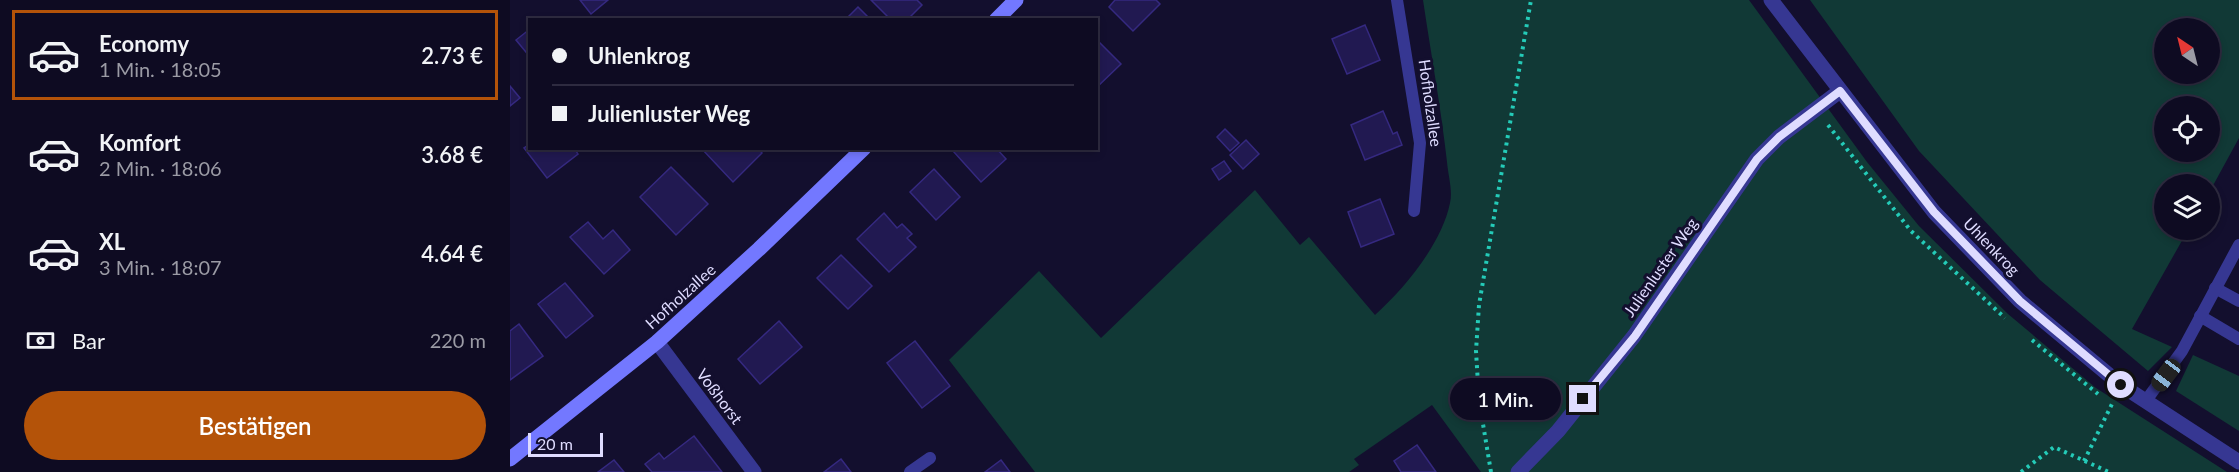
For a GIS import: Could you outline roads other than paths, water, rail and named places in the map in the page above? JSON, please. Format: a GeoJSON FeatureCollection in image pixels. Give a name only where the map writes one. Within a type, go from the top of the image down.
{"type":"FeatureCollection","features":[{"type":"Feature","properties":{"kind":"street"},"geometry":{"type":"LineString","coordinates":[[998,18],[1016,0]]}},
{"type":"Feature","properties":{"kind":"street","name":"Uhlenkrog"},"geometry":{"type":"LineString","coordinates":[[1771,0],[1934,212],[2020,301],[2070,345],[2145,402],[2239,462]]}},
{"type":"Feature","properties":{"kind":"street","name":"Julienluster Weg"},"geometry":{"type":"LineString","coordinates":[[1518,472],[1552,438],[1635,336],[1757,159],[1779,137],[1840,91]]}},
{"type":"Feature","properties":{"kind":"street","name":"Hofholzallee"},"geometry":{"type":"LineString","coordinates":[[510,459],[657,342],[759,249],[862,150]]}},
{"type":"Feature","properties":{"kind":"street","name":"Voßhorst"},"geometry":{"type":"LineString","coordinates":[[657,342],[754,472]]}},
{"type":"Feature","properties":{"kind":"lane","name":"Hofholzallee"},"geometry":{"type":"LineString","coordinates":[[1397,0],[1420,143],[1414,211]]}},
{"type":"Feature","properties":{"kind":"lane"},"geometry":{"type":"LineString","coordinates":[[2145,402],[2182,351],[2239,244]]}},
{"type":"Feature","properties":{"kind":"lane"},"geometry":{"type":"LineString","coordinates":[[2216,288],[2239,301]]}},
{"type":"Feature","properties":{"kind":"lane"},"geometry":{"type":"LineString","coordinates":[[2200,316],[2239,339]]}},
{"type":"Feature","properties":{"kind":"lane"},"geometry":{"type":"LineString","coordinates":[[910,472],[930,458]]}}]}
